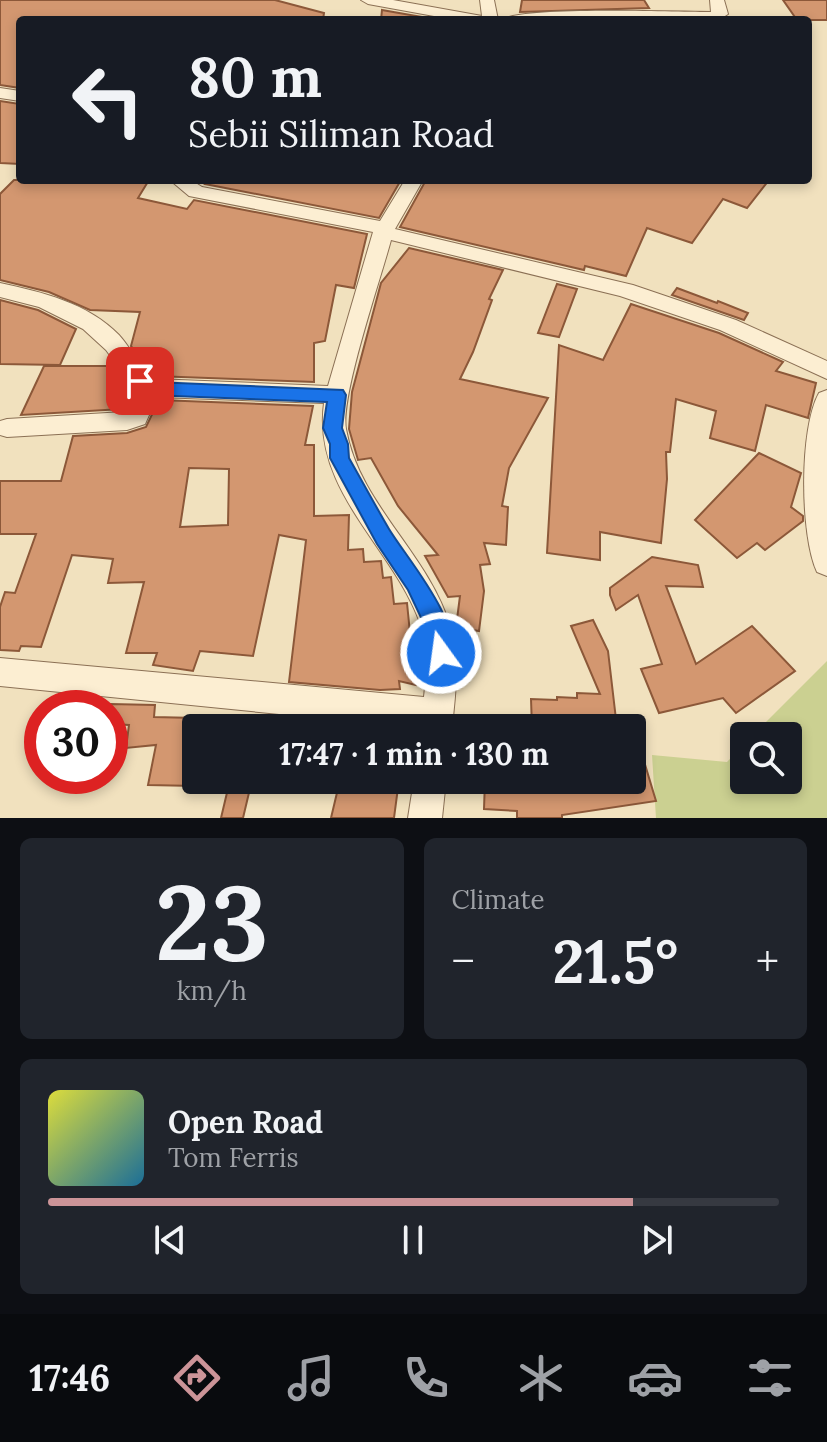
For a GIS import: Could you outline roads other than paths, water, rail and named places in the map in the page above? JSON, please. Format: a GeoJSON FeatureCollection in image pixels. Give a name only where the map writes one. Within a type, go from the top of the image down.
{"type":"FeatureCollection","features":[{"type":"Feature","properties":{"kind":"street"},"geometry":{"type":"LineString","coordinates":[[368,0],[458,16]]}},
{"type":"Feature","properties":{"kind":"street"},"geometry":{"type":"LineString","coordinates":[[716,16],[721,14],[717,0]]}},
{"type":"Feature","properties":{"kind":"street"},"geometry":{"type":"LineString","coordinates":[[185,184],[196,192],[384,230],[625,290],[728,325],[827,371]]}},
{"type":"Feature","properties":{"kind":"street"},"geometry":{"type":"LineString","coordinates":[[412,184],[384,230],[337,395],[333,428],[343,467],[384,538],[416,583],[436,626],[442,670],[438,714]]}},
{"type":"Feature","properties":{"kind":"street"},"geometry":{"type":"LineString","coordinates":[[0,290],[49,304],[84,320],[111,340],[140,381],[149,388],[337,395]]}},
{"type":"Feature","properties":{"kind":"street"},"geometry":{"type":"LineString","coordinates":[[7,428],[127,421],[136,417],[149,388]]}},
{"type":"Feature","properties":{"kind":"street"},"geometry":{"type":"LineString","coordinates":[[827,399],[820,428],[817,510],[827,564]]}},
{"type":"Feature","properties":{"kind":"street"},"geometry":{"type":"LineString","coordinates":[[0,672],[382,714]]}},
{"type":"Feature","properties":{"kind":"street"},"geometry":{"type":"LineString","coordinates":[[425,818],[428,794]]}}]}
